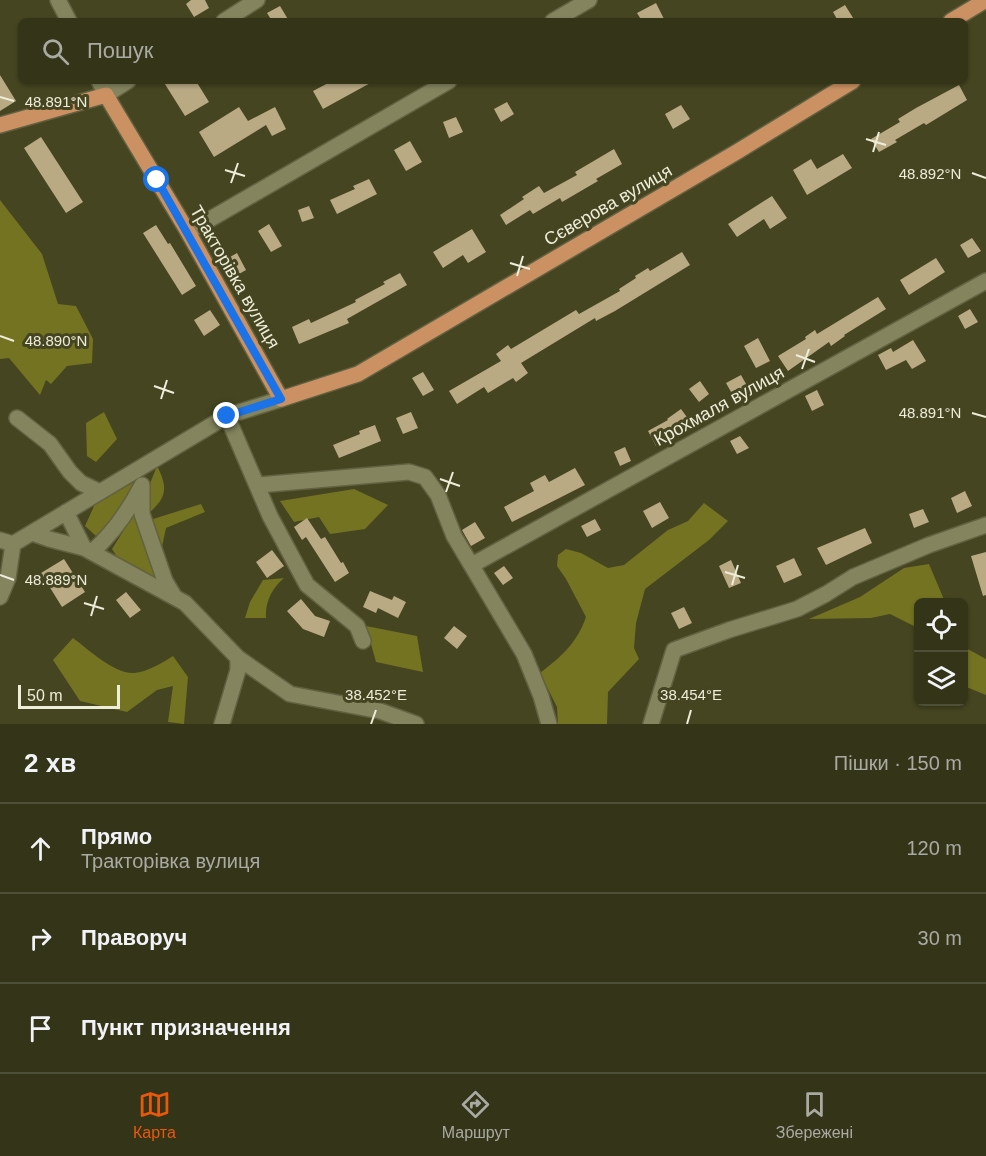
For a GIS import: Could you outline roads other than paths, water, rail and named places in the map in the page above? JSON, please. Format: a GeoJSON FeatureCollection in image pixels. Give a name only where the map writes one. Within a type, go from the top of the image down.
{"type":"FeatureCollection","features":[{"type":"Feature","properties":{"kind":"main road"},"geometry":{"type":"LineString","coordinates":[[956,18],[986,0]]}},
{"type":"Feature","properties":{"kind":"main road","name":"Сєверова вулиця"},"geometry":{"type":"LineString","coordinates":[[281,399],[358,374],[725,159],[848,84]]}},
{"type":"Feature","properties":{"kind":"main road"},"geometry":{"type":"LineString","coordinates":[[0,125],[102,88]]}},
{"type":"Feature","properties":{"kind":"main road","name":"Тракторівка вулиця"},"geometry":{"type":"LineString","coordinates":[[102,88],[188,232],[281,399]]}},
{"type":"Feature","properties":{"kind":"street"},"geometry":{"type":"LineString","coordinates":[[58,0],[67,18]]}},
{"type":"Feature","properties":{"kind":"street"},"geometry":{"type":"LineString","coordinates":[[229,18],[257,0]]}},
{"type":"Feature","properties":{"kind":"street"},"geometry":{"type":"LineString","coordinates":[[558,18],[589,0]]}},
{"type":"Feature","properties":{"kind":"street"},"geometry":{"type":"LineString","coordinates":[[102,88],[117,84]]}},
{"type":"Feature","properties":{"kind":"street"},"geometry":{"type":"LineString","coordinates":[[188,232],[444,84]]}},
{"type":"Feature","properties":{"kind":"street","name":"Крохмаля вулиця"},"geometry":{"type":"LineString","coordinates":[[472,565],[986,281]]}},
{"type":"Feature","properties":{"kind":"street"},"geometry":{"type":"LineString","coordinates":[[0,597],[8,578],[6,542],[32,532],[227,416],[281,399]]}},
{"type":"Feature","properties":{"kind":"street"},"geometry":{"type":"LineString","coordinates":[[227,416],[270,516],[307,585],[357,627],[363,641]]}},
{"type":"Feature","properties":{"kind":"street"},"geometry":{"type":"LineString","coordinates":[[17,418],[50,444],[81,483],[100,492]]}},
{"type":"Feature","properties":{"kind":"street"},"geometry":{"type":"LineString","coordinates":[[88,550],[108,537],[129,509],[153,460]]}},
{"type":"Feature","properties":{"kind":"street"},"geometry":{"type":"LineString","coordinates":[[258,485],[410,472],[425,477],[438,495],[454,536],[524,654],[541,696],[549,724]]}},
{"type":"Feature","properties":{"kind":"street"},"geometry":{"type":"LineString","coordinates":[[142,485],[142,514],[165,581],[175,597]]}},
{"type":"Feature","properties":{"kind":"street"},"geometry":{"type":"LineString","coordinates":[[66,512],[88,550]]}},
{"type":"Feature","properties":{"kind":"street"},"geometry":{"type":"LineString","coordinates":[[651,724],[674,650],[797,609],[853,577],[929,544],[986,525]]}},
{"type":"Feature","properties":{"kind":"street"},"geometry":{"type":"LineString","coordinates":[[32,532],[88,550],[185,603],[238,658],[290,694],[380,711],[416,724]]}},
{"type":"Feature","properties":{"kind":"street"},"geometry":{"type":"LineString","coordinates":[[222,724],[238,670],[238,658]]}}]}
